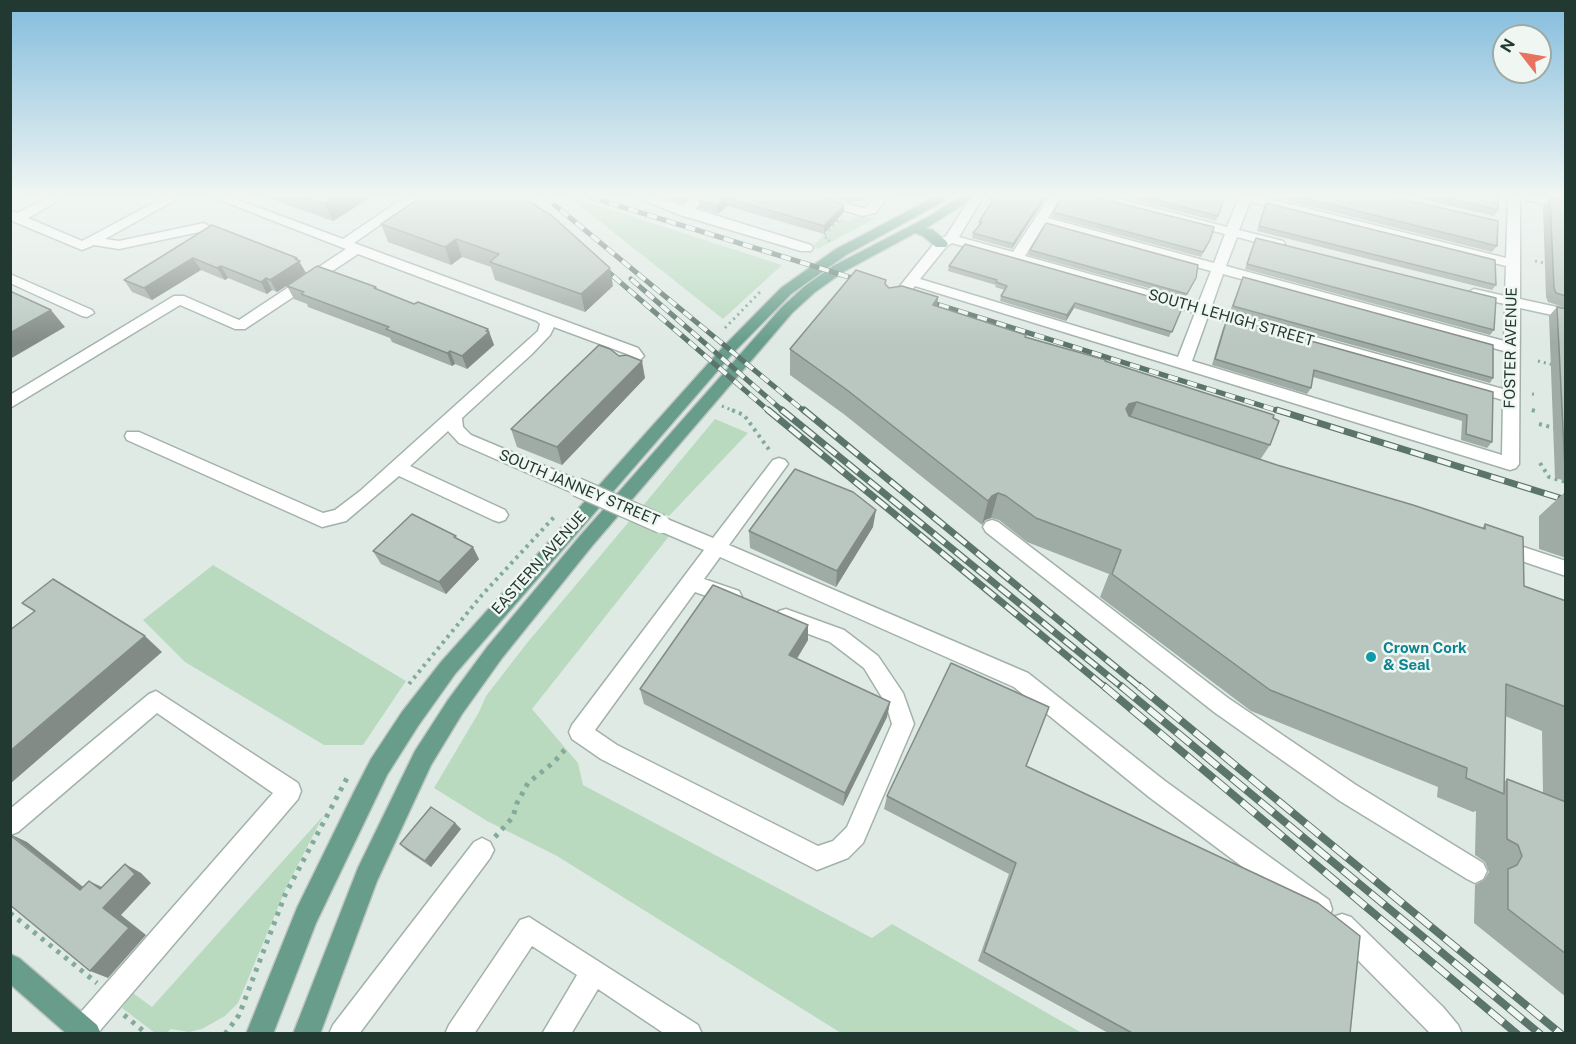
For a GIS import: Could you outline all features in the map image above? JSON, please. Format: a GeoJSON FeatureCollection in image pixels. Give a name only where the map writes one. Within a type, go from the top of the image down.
{"type":"FeatureCollection","features":[{"type":"Feature","properties":{"kind":"main road","name":"EASTERN AVENUE"},"geometry":{"type":"LineString","coordinates":[[259,1034],[306,917],[379,767],[410,719],[448,668],[728,350],[786,291],[850,246]]}},
{"type":"Feature","properties":{"kind":"main road","name":"EASTERN AVENUE"},"geometry":{"type":"LineString","coordinates":[[306,1034],[367,877],[423,758],[455,707],[495,652],[586,541],[787,310],[810,289],[838,269],[882,246]]}},
{"type":"Feature","properties":{"kind":"main road"},"geometry":{"type":"LineString","coordinates":[[12,971],[86,1031]]}},
{"type":"Feature","properties":{"kind":"street"},"geometry":{"type":"LineString","coordinates":[[10,403],[179,299],[240,326],[350,246],[633,351],[636,356],[624,367]]}},
{"type":"Feature","properties":{"kind":"street"},"geometry":{"type":"LineString","coordinates":[[798,246],[806,248]]}},
{"type":"Feature","properties":{"kind":"street"},"geometry":{"type":"LineString","coordinates":[[898,299],[942,246]]}},
{"type":"Feature","properties":{"kind":"street","name":"SOUTH LEHIGH STREET"},"geometry":{"type":"LineString","coordinates":[[967,246],[1017,257],[1511,397]]}},
{"type":"Feature","properties":{"kind":"street"},"geometry":{"type":"LineString","coordinates":[[1017,257],[1024,246]]}},
{"type":"Feature","properties":{"kind":"street"},"geometry":{"type":"LineString","coordinates":[[1135,246],[1511,348]]}},
{"type":"Feature","properties":{"kind":"street"},"geometry":{"type":"LineString","coordinates":[[912,281],[1183,364],[1227,246]]}},
{"type":"Feature","properties":{"kind":"street"},"geometry":{"type":"LineString","coordinates":[[1285,246],[1294,248]]}},
{"type":"Feature","properties":{"kind":"street"},"geometry":{"type":"LineString","coordinates":[[1442,246],[1512,263]]}},
{"type":"Feature","properties":{"kind":"street","name":"FOSTER AVENUE"},"geometry":{"type":"LineString","coordinates":[[1183,364],[1510,464],[1511,246]]}},
{"type":"Feature","properties":{"kind":"street"},"geometry":{"type":"LineString","coordinates":[[10,278],[87,313]]}},
{"type":"Feature","properties":{"kind":"street"},"geometry":{"type":"LineString","coordinates":[[1464,290],[1566,315]]}},
{"type":"Feature","properties":{"kind":"street"},"geometry":{"type":"LineString","coordinates":[[133,436],[322,520],[340,516],[398,468],[545,333],[547,323],[542,317]]}},
{"type":"Feature","properties":{"kind":"street","name":"SOUTH JANNEY STREET"},"geometry":{"type":"LineString","coordinates":[[454,416],[454,429],[465,439],[1021,680],[1157,789],[1345,928],[1434,1016],[1449,1034]]}},
{"type":"Feature","properties":{"kind":"street"},"geometry":{"type":"LineString","coordinates":[[691,582],[837,636],[871,662],[896,700],[903,724],[855,835],[840,850],[818,858],[609,752],[580,732],[691,582],[779,465]]}},
{"type":"Feature","properties":{"kind":"street"},"geometry":{"type":"LineString","coordinates":[[398,468],[499,515]]}},
{"type":"Feature","properties":{"kind":"street"},"geometry":{"type":"LineString","coordinates":[[992,527],[1221,705],[1348,793],[1475,870]]}},
{"type":"Feature","properties":{"kind":"street"},"geometry":{"type":"LineString","coordinates":[[1485,540],[1566,569]]}},
{"type":"Feature","properties":{"kind":"street"},"geometry":{"type":"LineString","coordinates":[[10,824],[156,700],[290,791],[107,1001],[86,1031]]}},
{"type":"Feature","properties":{"kind":"street"},"geometry":{"type":"LineString","coordinates":[[342,1034],[482,850]]}},
{"type":"Feature","properties":{"kind":"street"},"geometry":{"type":"LineString","coordinates":[[458,1034],[529,929],[594,971],[661,1026],[689,1034]]}},
{"type":"Feature","properties":{"kind":"street"},"geometry":{"type":"LineString","coordinates":[[555,1034],[594,971]]}},
{"type":"Feature","properties":{"kind":"path"},"geometry":{"type":"LineString","coordinates":[[1535,261],[1555,266]]}},
{"type":"Feature","properties":{"kind":"path"},"geometry":{"type":"LineString","coordinates":[[1538,361],[1556,366]]}},
{"type":"Feature","properties":{"kind":"path"},"geometry":{"type":"LineString","coordinates":[[1532,394],[1538,395]]}},
{"type":"Feature","properties":{"kind":"path"},"geometry":{"type":"LineString","coordinates":[[726,408],[744,415],[779,465]]}},
{"type":"Feature","properties":{"kind":"path"},"geometry":{"type":"LineString","coordinates":[[1532,410],[1539,412]]}},
{"type":"Feature","properties":{"kind":"path"},"geometry":{"type":"LineString","coordinates":[[1539,424],[1566,431]]}},
{"type":"Feature","properties":{"kind":"path"},"geometry":{"type":"LineString","coordinates":[[1540,464],[1548,477],[1566,482]]}},
{"type":"Feature","properties":{"kind":"path"},"geometry":{"type":"LineString","coordinates":[[482,850],[513,817],[517,803],[528,783],[554,762],[580,732]]}},
{"type":"Feature","properties":{"kind":"path"},"geometry":{"type":"LineString","coordinates":[[10,913],[102,987],[107,1001],[147,1034]]}},
{"type":"Feature","properties":{"kind":"green space"},"geometry":{"type":"Polygon","coordinates":[[[630,246],[722,246],[782,265],[723,319],[630,246]]]}},
{"type":"Feature","properties":{"kind":"green space"},"geometry":{"type":"Polygon","coordinates":[[[715,419],[748,433],[669,516],[641,508],[715,419]]]}},
{"type":"Feature","properties":{"kind":"green space"},"geometry":{"type":"Polygon","coordinates":[[[632,518],[670,535],[532,709],[578,763],[583,785],[872,938],[892,924],[1082,1033],[841,1033],[557,856],[487,821],[434,788],[486,696],[527,643],[632,518]]]}},
{"type":"Feature","properties":{"kind":"green space"},"geometry":{"type":"Polygon","coordinates":[[[213,565],[406,681],[363,745],[324,745],[185,662],[143,620],[213,565]]]}},
{"type":"Feature","properties":{"kind":"green space"},"geometry":{"type":"Polygon","coordinates":[[[323,816],[286,888],[238,1003],[225,1016],[202,1029],[189,1032],[171,1029],[167,1033],[155,1033],[122,1008],[133,993],[152,1007],[323,816]]]}},
{"type":"Feature","properties":{"kind":"building"},"geometry":{"type":"Polygon","coordinates":[[[179,246],[265,246],[300,261],[270,280],[266,278],[261,282],[193,258],[144,288],[124,280],[179,246]]]}},
{"type":"Feature","properties":{"kind":"building"},"geometry":{"type":"Polygon","coordinates":[[[475,246],[585,246],[610,268],[581,294],[490,262],[499,254],[475,246]]]}},
{"type":"Feature","properties":{"kind":"building"},"geometry":{"type":"Polygon","coordinates":[[[964,246],[971,246],[1183,306],[1172,332],[1075,303],[1067,315],[1001,296],[1007,286],[996,282],[997,280],[949,266],[964,246]]]}},
{"type":"Feature","properties":{"kind":"building"},"geometry":{"type":"Polygon","coordinates":[[[1033,246],[1128,246],[1198,265],[1196,278],[1187,294],[1030,250],[1033,246]]]}},
{"type":"Feature","properties":{"kind":"building"},"geometry":{"type":"Polygon","coordinates":[[[1179,246],[1207,246],[1203,252],[1179,246]]]}},
{"type":"Feature","properties":{"kind":"building"},"geometry":{"type":"Polygon","coordinates":[[[1253,246],[1287,246],[1496,298],[1494,330],[1247,264],[1253,246]]]}},
{"type":"Feature","properties":{"kind":"building"},"geometry":{"type":"Polygon","coordinates":[[[1338,246],[1438,246],[1495,260],[1496,285],[1338,246]]]}},
{"type":"Feature","properties":{"kind":"building"},"geometry":{"type":"Polygon","coordinates":[[[1552,246],[1566,246],[1566,296],[1556,293],[1552,246]]]}},
{"type":"Feature","properties":{"kind":"building"},"geometry":{"type":"Polygon","coordinates":[[[317,266],[376,287],[374,288],[414,304],[418,302],[488,329],[486,331],[489,332],[462,356],[450,351],[447,353],[386,329],[389,327],[301,294],[304,292],[287,286],[317,266]]]}},
{"type":"Feature","properties":{"kind":"building","name":"Crown Cork & Seal"},"geometry":{"type":"Polygon","coordinates":[[[856,270],[886,280],[885,284],[889,288],[902,286],[938,297],[933,305],[1026,335],[1025,337],[1106,360],[1274,415],[1273,418],[1279,421],[1270,445],[1137,402],[1129,404],[1126,409],[1129,416],[1277,465],[1485,529],[1485,524],[1523,537],[1524,586],[1566,601],[1566,707],[1506,684],[1504,794],[1466,778],[1467,768],[1270,690],[1112,574],[1121,550],[1036,518],[1006,496],[998,493],[988,501],[847,390],[790,349],[856,270]]]}},
{"type":"Feature","properties":{"kind":"building"},"geometry":{"type":"Polygon","coordinates":[[[1243,277],[1493,345],[1493,378],[1233,306],[1243,277]]]}},
{"type":"Feature","properties":{"kind":"building"},"geometry":{"type":"Polygon","coordinates":[[[10,291],[51,310],[10,333],[10,291]]]}},
{"type":"Feature","properties":{"kind":"building"},"geometry":{"type":"Polygon","coordinates":[[[1557,307],[1566,309],[1566,469],[1565,469],[1557,307]]]}},
{"type":"Feature","properties":{"kind":"building"},"geometry":{"type":"Polygon","coordinates":[[[1229,318],[1493,392],[1492,442],[1466,434],[1467,415],[1314,370],[1311,388],[1215,359],[1229,318]]]}},
{"type":"Feature","properties":{"kind":"building"},"geometry":{"type":"Polygon","coordinates":[[[599,345],[619,356],[627,355],[642,361],[557,447],[511,429],[599,345]]]}},
{"type":"Feature","properties":{"kind":"building"},"geometry":{"type":"Polygon","coordinates":[[[795,469],[853,492],[876,510],[837,571],[749,531],[795,469]]]}},
{"type":"Feature","properties":{"kind":"building"},"geometry":{"type":"Polygon","coordinates":[[[412,514],[473,547],[439,582],[373,551],[412,514]]]}},
{"type":"Feature","properties":{"kind":"building"},"geometry":{"type":"Polygon","coordinates":[[[53,579],[145,636],[10,751],[10,630],[35,611],[22,603],[53,579]]]}},
{"type":"Feature","properties":{"kind":"building"},"geometry":{"type":"Polygon","coordinates":[[[713,585],[808,625],[789,655],[890,702],[845,793],[640,689],[713,585]]]}},
{"type":"Feature","properties":{"kind":"building"},"geometry":{"type":"Polygon","coordinates":[[[951,663],[1049,707],[1026,766],[1318,903],[1360,936],[1350,1034],[1134,1034],[984,952],[1016,863],[887,796],[951,663]]]}},
{"type":"Feature","properties":{"kind":"building"},"geometry":{"type":"Polygon","coordinates":[[[1507,779],[1566,802],[1566,954],[1508,909],[1508,869],[1517,865],[1522,856],[1518,845],[1507,839],[1507,779]]]}},
{"type":"Feature","properties":{"kind":"building"},"geometry":{"type":"Polygon","coordinates":[[[431,807],[455,823],[425,861],[400,844],[431,807]]]}},
{"type":"Feature","properties":{"kind":"building"},"geometry":{"type":"Polygon","coordinates":[[[10,835],[80,890],[89,881],[100,889],[125,864],[135,874],[103,908],[129,928],[90,971],[10,905],[10,835]]]}},
{"type":"Feature","properties":{"kind":"railway"},"geometry":{"type":"LineString","coordinates":[[604,246],[805,412]]}},
{"type":"Feature","properties":{"kind":"railway"},"geometry":{"type":"LineString","coordinates":[[748,246],[865,282]]}},
{"type":"Feature","properties":{"kind":"railway"},"geometry":{"type":"LineString","coordinates":[[598,263],[770,412]]}},
{"type":"Feature","properties":{"kind":"railway"},"geometry":{"type":"LineString","coordinates":[[631,279],[784,412]]}},
{"type":"Feature","properties":{"kind":"railway"},"geometry":{"type":"LineString","coordinates":[[920,299],[1282,412]]}},
{"type":"Feature","properties":{"kind":"railway"},"geometry":{"type":"LineString","coordinates":[[768,410],[1106,688]]}},
{"type":"Feature","properties":{"kind":"railway"},"geometry":{"type":"LineString","coordinates":[[782,410],[1123,688]]}},
{"type":"Feature","properties":{"kind":"railway"},"geometry":{"type":"LineString","coordinates":[[804,410],[1141,688]]}},
{"type":"Feature","properties":{"kind":"railway"},"geometry":{"type":"LineString","coordinates":[[1277,410],[1566,500]]}},
{"type":"Feature","properties":{"kind":"railway"},"geometry":{"type":"LineString","coordinates":[[1104,686],[1517,1034]]}},
{"type":"Feature","properties":{"kind":"railway"},"geometry":{"type":"LineString","coordinates":[[1121,686],[1540,1034]]}},
{"type":"Feature","properties":{"kind":"railway"},"geometry":{"type":"LineString","coordinates":[[1139,686],[1561,1034]]}},
{"type":"Feature","properties":{"kind":"place","name":"Crown Cork & Seal"},"geometry":{"type":"Point","coordinates":[1371,657]}}]}
